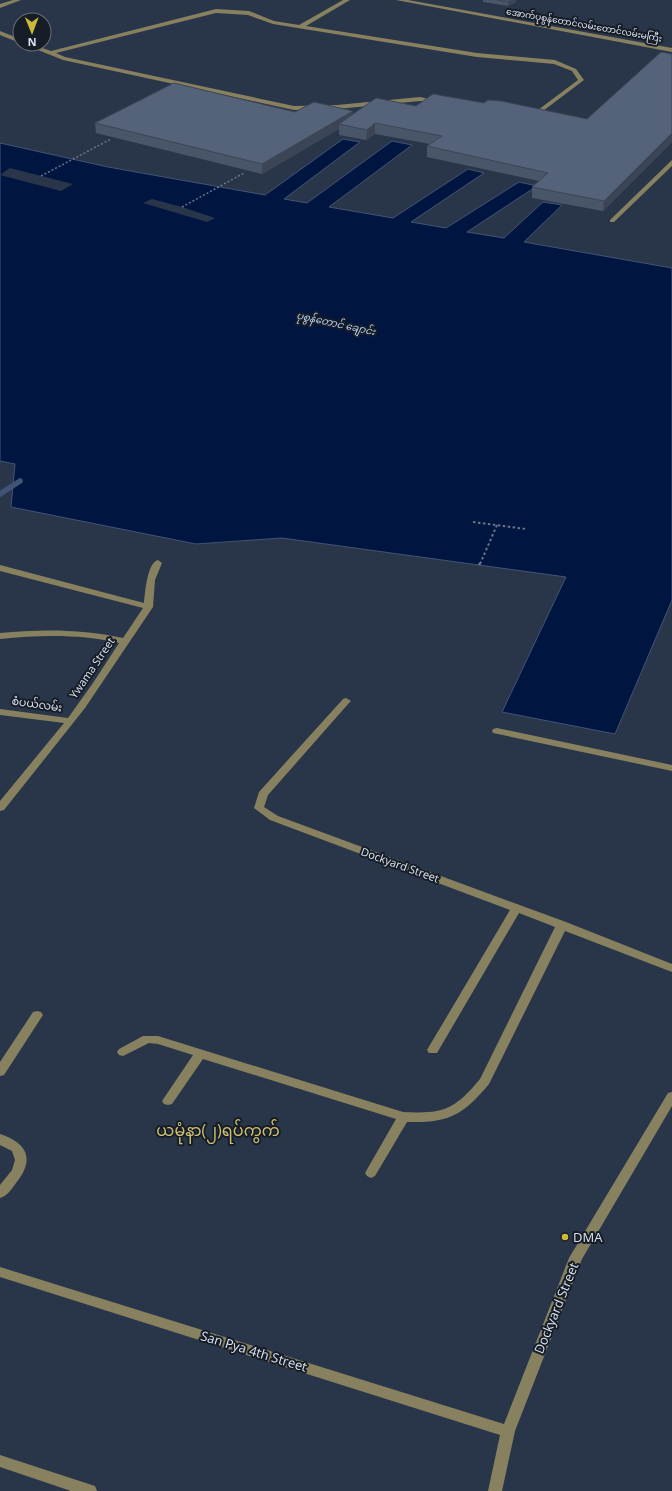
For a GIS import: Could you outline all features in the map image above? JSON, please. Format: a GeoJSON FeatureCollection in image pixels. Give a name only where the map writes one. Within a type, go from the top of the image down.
{"type":"FeatureCollection","features":[{"type":"Feature","properties":{"kind":"street"},"geometry":{"type":"LineString","coordinates":[[0,6],[18,0]]}},
{"type":"Feature","properties":{"kind":"street"},"geometry":{"type":"LineString","coordinates":[[301,26],[347,0]]}},
{"type":"Feature","properties":{"kind":"street","name":"အောက်ပုစွန်တောင်လမ်းတောင်လမ်းမကြီး"},"geometry":{"type":"LineString","coordinates":[[399,0],[671,48]]}},
{"type":"Feature","properties":{"kind":"street"},"geometry":{"type":"LineString","coordinates":[[50,53],[216,11],[230,10],[249,13],[273,22],[478,55],[555,62],[574,70],[582,80],[539,112],[523,110]]}},
{"type":"Feature","properties":{"kind":"street"},"geometry":{"type":"LineString","coordinates":[[0,33],[12,38]]}},
{"type":"Feature","properties":{"kind":"street"},"geometry":{"type":"LineString","coordinates":[[50,53],[100,67],[294,108],[337,107],[420,99],[444,101]]}},
{"type":"Feature","properties":{"kind":"street"},"geometry":{"type":"LineString","coordinates":[[612,221],[672,162]]}},
{"type":"Feature","properties":{"kind":"street"},"geometry":{"type":"LineString","coordinates":[[125,641],[148,607],[151,580],[158,563]]}},
{"type":"Feature","properties":{"kind":"street"},"geometry":{"type":"LineString","coordinates":[[0,568],[148,607]]}},
{"type":"Feature","properties":{"kind":"street","name":"Ywama Street"},"geometry":{"type":"LineString","coordinates":[[0,636],[67,632],[104,636],[125,641],[112,664],[70,721],[0,808]]}},
{"type":"Feature","properties":{"kind":"street","name":"Dockyard Street"},"geometry":{"type":"LineString","coordinates":[[346,701],[263,794],[259,808],[274,818],[562,925],[672,968]]}},
{"type":"Feature","properties":{"kind":"street","name":"စံပယ်လမ်း"},"geometry":{"type":"LineString","coordinates":[[0,712],[70,721]]}},
{"type":"Feature","properties":{"kind":"street"},"geometry":{"type":"LineString","coordinates":[[497,731],[672,768]]}},
{"type":"Feature","properties":{"kind":"street"},"geometry":{"type":"LineString","coordinates":[[433,1050],[516,908]]}},
{"type":"Feature","properties":{"kind":"street"},"geometry":{"type":"LineString","coordinates":[[123,1052],[143,1041],[151,1039],[201,1053],[403,1117],[438,1117],[457,1110],[470,1100],[485,1081],[562,925]]}},
{"type":"Feature","properties":{"kind":"street"},"geometry":{"type":"LineString","coordinates":[[0,1072],[37,1015]]}},
{"type":"Feature","properties":{"kind":"street"},"geometry":{"type":"LineString","coordinates":[[168,1101],[201,1053]]}},
{"type":"Feature","properties":{"kind":"street","name":"Dockyard Street"},"geometry":{"type":"LineString","coordinates":[[495,1491],[508,1431],[576,1258],[672,1096]]}},
{"type":"Feature","properties":{"kind":"street"},"geometry":{"type":"LineString","coordinates":[[371,1173],[403,1117]]}},
{"type":"Feature","properties":{"kind":"street"},"geometry":{"type":"LineString","coordinates":[[0,1139],[17,1149],[21,1159],[20,1169],[0,1193]]}},
{"type":"Feature","properties":{"kind":"street","name":"San Pya 4th Street"},"geometry":{"type":"LineString","coordinates":[[0,1272],[508,1431]]}},
{"type":"Feature","properties":{"kind":"street"},"geometry":{"type":"LineString","coordinates":[[0,1461],[90,1491]]}},
{"type":"Feature","properties":{"kind":"path"},"geometry":{"type":"LineString","coordinates":[[41,176],[111,139]]}},
{"type":"Feature","properties":{"kind":"path"},"geometry":{"type":"LineString","coordinates":[[182,207],[244,173]]}},
{"type":"Feature","properties":{"kind":"path"},"geometry":{"type":"LineString","coordinates":[[473,522],[526,529]]}},
{"type":"Feature","properties":{"kind":"path"},"geometry":{"type":"LineString","coordinates":[[479,565],[497,525]]}},
{"type":"Feature","properties":{"kind":"water","name":"ပုစွန်တောင် ချောင်း"},"geometry":{"type":"Polygon","coordinates":[[[343,139],[360,142],[284,199],[307,203],[392,141],[412,145],[329,207],[393,218],[468,169],[484,173],[411,222],[446,228],[519,182],[537,186],[467,232],[504,238],[543,202],[562,205],[524,242],[672,268],[672,600],[615,734],[502,712],[566,577],[282,538],[196,544],[11,507],[15,464],[0,461],[0,143],[108,167],[265,195],[343,139]]]}},
{"type":"Feature","properties":{"kind":"pier"},"geometry":{"type":"Polygon","coordinates":[[[10,168],[73,184],[61,191],[0,175],[10,168]]]}},
{"type":"Feature","properties":{"kind":"pier"},"geometry":{"type":"Polygon","coordinates":[[[152,199],[215,218],[207,222],[143,203],[152,199]]]}},
{"type":"Feature","properties":{"kind":"building"},"geometry":{"type":"Polygon","coordinates":[[[498,0],[512,0],[508,2],[498,0]]]}},
{"type":"Feature","properties":{"kind":"building"},"geometry":{"type":"Polygon","coordinates":[[[661,52],[672,54],[672,133],[604,201],[532,187],[548,173],[427,146],[442,136],[375,123],[367,130],[339,124],[376,98],[416,106],[433,94],[484,103],[488,100],[501,101],[587,119],[661,52]]]}},
{"type":"Feature","properties":{"kind":"building"},"geometry":{"type":"Polygon","coordinates":[[[174,83],[295,112],[314,102],[353,111],[262,164],[95,123],[174,83]]]}},
{"type":"Feature","properties":{"kind":"waterway"},"geometry":{"type":"LineString","coordinates":[[0,494],[20,481]]}},
{"type":"Feature","properties":{"kind":"place","name":"DMA"},"geometry":{"type":"Point","coordinates":[565,1237]}},
{"type":"Feature","properties":{"kind":"district","name":"ယမုံနာ(၂)ရပ်ကွက်"},"geometry":{"type":"Point","coordinates":[218,1130]}}]}
